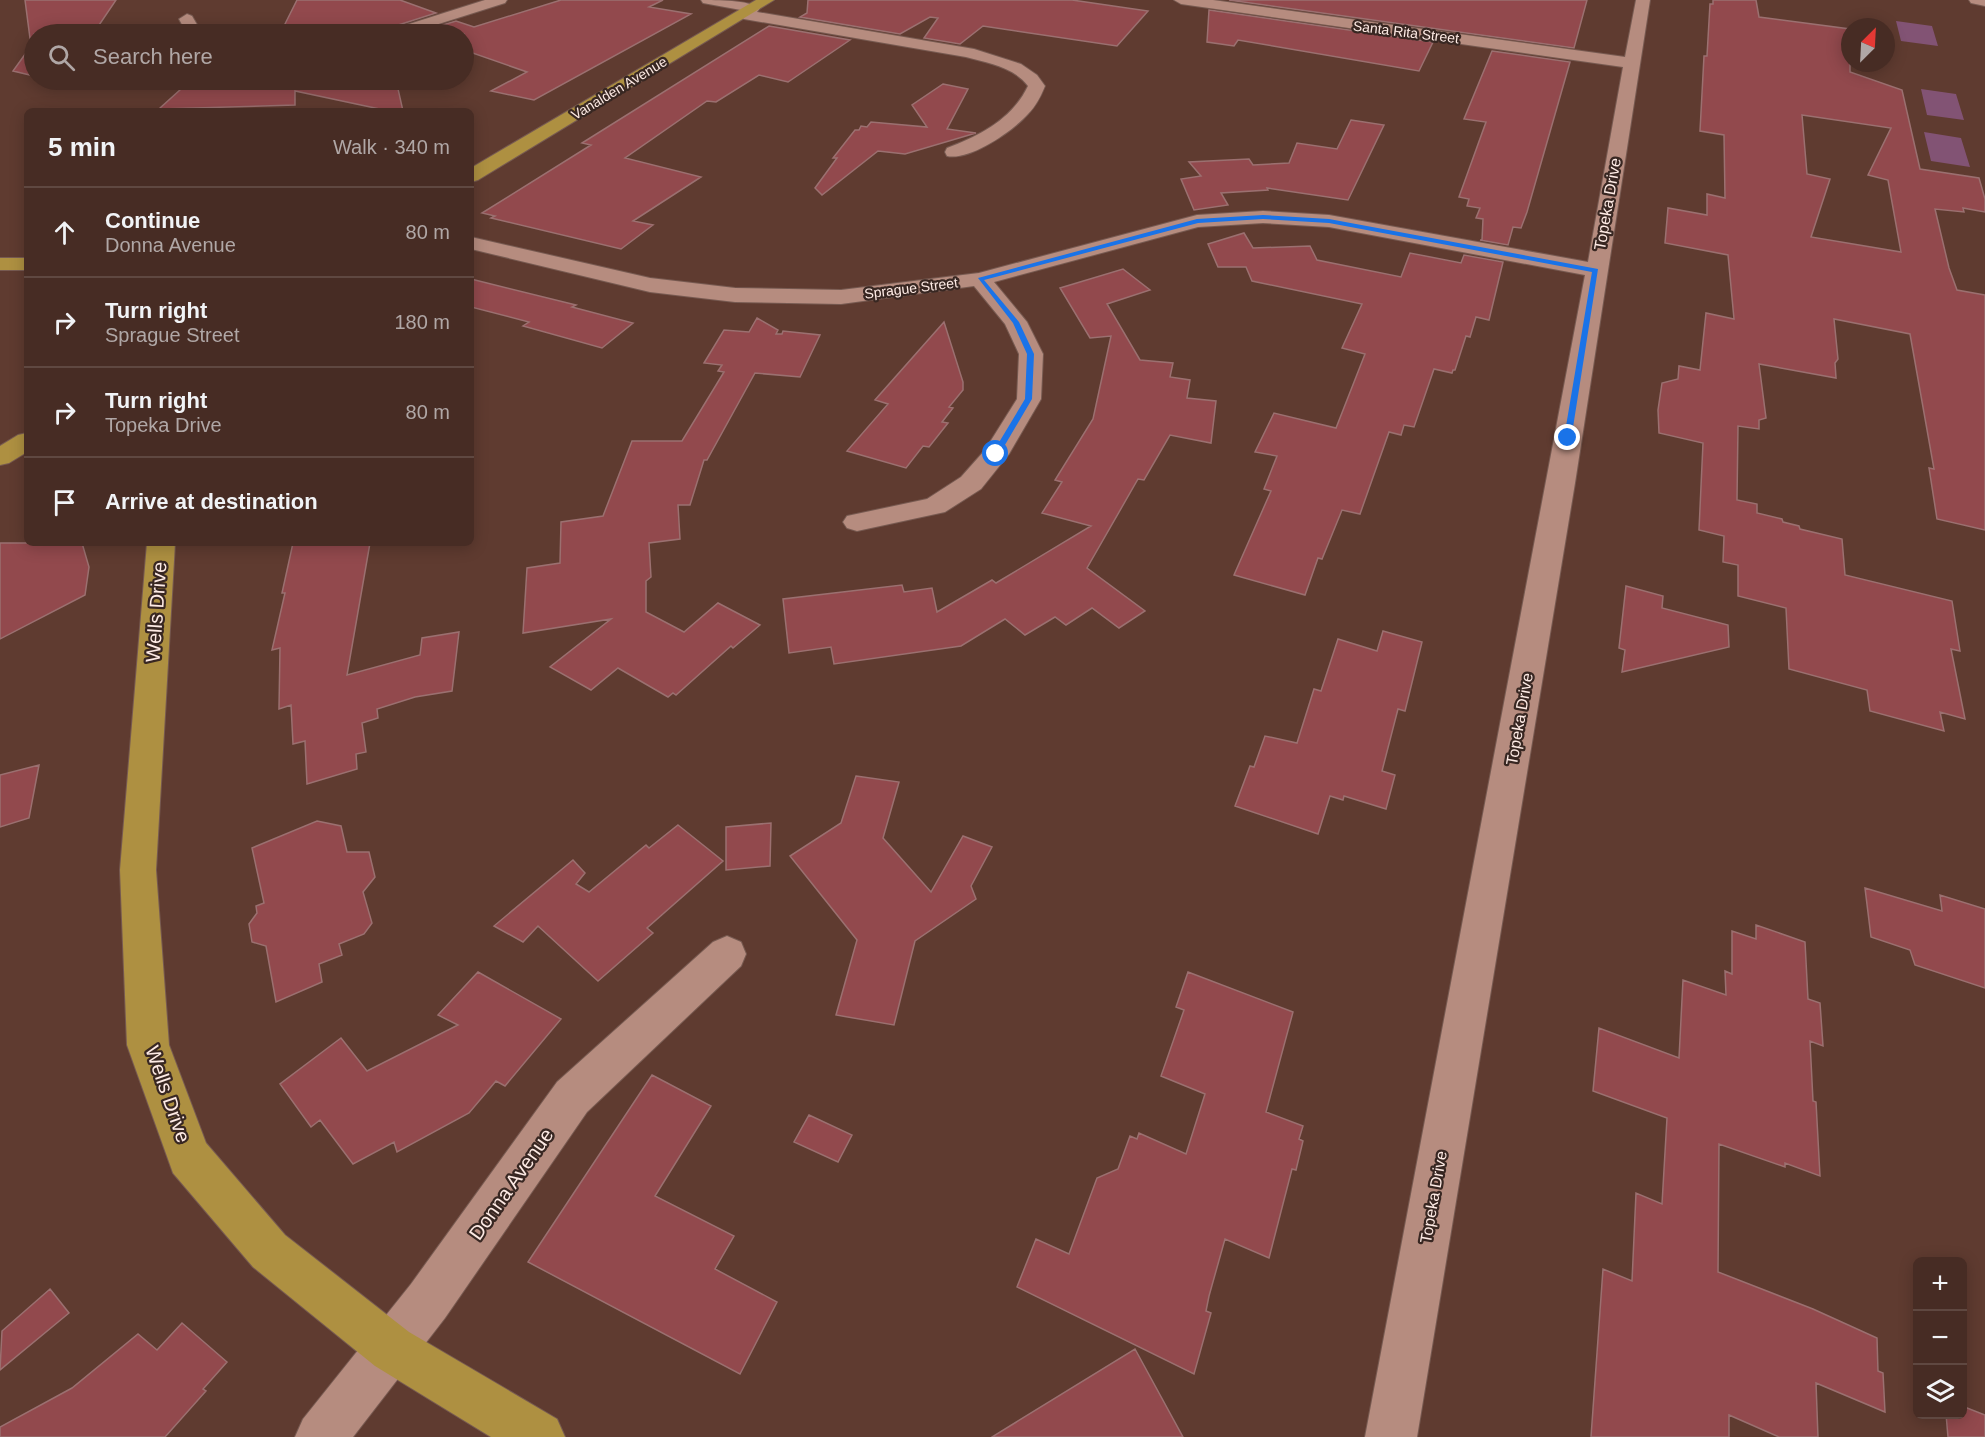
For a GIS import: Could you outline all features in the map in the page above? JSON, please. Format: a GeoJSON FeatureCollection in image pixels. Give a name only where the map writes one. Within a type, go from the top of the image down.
{"type":"FeatureCollection","features":[{"type":"Feature","properties":{"kind":"main road","name":"Vanalden Avenue"},"geometry":{"type":"LineString","coordinates":[[474,174],[755,7]]}},
{"type":"Feature","properties":{"kind":"main road"},"geometry":{"type":"LineString","coordinates":[[0,264],[24,264]]}},
{"type":"Feature","properties":{"kind":"main road"},"geometry":{"type":"LineString","coordinates":[[0,458],[24,443]]}},
{"type":"Feature","properties":{"kind":"main road","name":"Wells Drive"},"geometry":{"type":"LineString","coordinates":[[161,546],[138,870],[148,1045],[189,1157],[269,1251],[392,1349],[539,1437]]}},
{"type":"Feature","properties":{"kind":"street"},"geometry":{"type":"LineString","coordinates":[[424,24],[500,0]]}},
{"type":"Feature","properties":{"kind":"street"},"geometry":{"type":"LineString","coordinates":[[708,0],[755,7],[968,52],[1003,62],[1030,75],[1037,86],[1032,97],[1016,116],[1000,130],[979,143],[954,152]]}},
{"type":"Feature","properties":{"kind":"street","name":"Santa Rita Street"},"geometry":{"type":"LineString","coordinates":[[1181,0],[1212,2],[1631,63]]}},
{"type":"Feature","properties":{"kind":"street","name":"Topeka Drive"},"geometry":{"type":"LineString","coordinates":[[1391,1437],[1553,529],[1595,270],[1643,0]]}},
{"type":"Feature","properties":{"kind":"street"},"geometry":{"type":"LineString","coordinates":[[1976,0],[1985,2]]}},
{"type":"Feature","properties":{"kind":"street"},"geometry":{"type":"LineString","coordinates":[[187,19],[189,24]]}},
{"type":"Feature","properties":{"kind":"street","name":"Sprague Street"},"geometry":{"type":"LineString","coordinates":[[474,244],[650,285],[735,294],[841,297],[980,279],[1197,221],[1263,217],[1329,221],[1595,270]]}},
{"type":"Feature","properties":{"kind":"street"},"geometry":{"type":"LineString","coordinates":[[857,522],[935,506],[971,483],[996,454],[1029,399],[1031,354],[1016,322],[980,279]]}},
{"type":"Feature","properties":{"kind":"street","name":"Donna Avenue"},"geometry":{"type":"LineString","coordinates":[[321,1437],[392,1349],[572,1097],[727,954]]}},
{"type":"Feature","properties":{"kind":"shaded area"},"geometry":{"type":"Polygon","coordinates":[[[1896,21],[1932,26],[1938,46],[1901,41],[1896,21]]]}},
{"type":"Feature","properties":{"kind":"shaded area"},"geometry":{"type":"Polygon","coordinates":[[[1921,89],[1956,94],[1964,120],[1927,115],[1921,89]]]}},
{"type":"Feature","properties":{"kind":"shaded area"},"geometry":{"type":"Polygon","coordinates":[[[1924,132],[1961,138],[1970,167],[1931,161],[1924,132]]]}},
{"type":"Feature","properties":{"kind":"building"},"geometry":{"type":"Polygon","coordinates":[[[25,0],[116,0],[100,24],[28,24],[25,0]]]}},
{"type":"Feature","properties":{"kind":"building"},"geometry":{"type":"Polygon","coordinates":[[[297,0],[400,0],[436,13],[402,24],[285,24],[297,0]]]}},
{"type":"Feature","properties":{"kind":"building"},"geometry":{"type":"Polygon","coordinates":[[[561,0],[663,0],[649,7],[691,14],[534,100],[491,91],[527,72],[474,53],[474,27],[561,0]]]}},
{"type":"Feature","properties":{"kind":"building"},"geometry":{"type":"Polygon","coordinates":[[[808,0],[1072,0],[1148,11],[1117,46],[983,26],[960,44],[924,38],[938,18],[930,17],[900,34],[800,17],[807,13],[808,0]]]}},
{"type":"Feature","properties":{"kind":"building"},"geometry":{"type":"Polygon","coordinates":[[[1229,0],[1587,0],[1574,48],[1229,0]]]}},
{"type":"Feature","properties":{"kind":"building"},"geometry":{"type":"Polygon","coordinates":[[[1713,0],[1756,0],[1759,17],[1841,28],[1841,72],[1850,72],[1902,90],[1920,169],[1979,178],[1985,199],[1985,212],[1963,208],[1964,212],[1935,209],[1949,268],[1957,290],[1985,295],[1985,530],[1937,519],[1929,468],[1934,469],[1910,334],[1834,319],[1838,359],[1835,363],[1836,378],[1759,364],[1766,418],[1759,420],[1759,429],[1738,426],[1737,500],[1757,504],[1757,513],[1782,519],[1783,522],[1799,526],[1800,529],[1842,539],[1845,575],[1952,601],[1960,651],[1951,649],[1965,719],[1940,712],[1944,731],[1870,711],[1867,690],[1789,669],[1786,608],[1738,596],[1738,565],[1723,562],[1724,536],[1699,530],[1703,443],[1659,433],[1658,410],[1662,383],[1678,379],[1679,366],[1700,370],[1706,313],[1734,319],[1728,255],[1665,243],[1668,208],[1707,215],[1707,194],[1725,198],[1724,135],[1700,131],[1704,56],[1707,56],[1710,4],[1713,4],[1713,0]],[[1802,115],[1807,174],[1830,179],[1811,237],[1901,252],[1888,180],[1868,175],[1891,128],[1802,115]]]}},
{"type":"Feature","properties":{"kind":"building"},"geometry":{"type":"Polygon","coordinates":[[[1209,10],[1433,42],[1419,71],[1238,40],[1234,46],[1207,42],[1209,10]]]}},
{"type":"Feature","properties":{"kind":"building"},"geometry":{"type":"Polygon","coordinates":[[[456,21],[465,24],[446,24],[456,21]]]}},
{"type":"Feature","properties":{"kind":"building"},"geometry":{"type":"Polygon","coordinates":[[[769,26],[850,40],[788,82],[759,75],[716,102],[707,101],[625,158],[701,177],[633,221],[653,225],[621,249],[491,218],[495,216],[482,213],[591,145],[582,143],[769,26]]]}},
{"type":"Feature","properties":{"kind":"building"},"geometry":{"type":"Polygon","coordinates":[[[1492,51],[1570,62],[1527,212],[1521,228],[1513,227],[1508,245],[1480,240],[1482,240],[1483,219],[1476,218],[1480,208],[1467,206],[1469,199],[1459,197],[1486,122],[1464,119],[1492,51]]]}},
{"type":"Feature","properties":{"kind":"building"},"geometry":{"type":"Polygon","coordinates":[[[24,56],[24,74],[13,71],[24,56]]]}},
{"type":"Feature","properties":{"kind":"building"},"geometry":{"type":"Polygon","coordinates":[[[943,84],[968,89],[947,129],[976,133],[905,154],[878,151],[822,195],[815,188],[837,158],[833,158],[855,130],[859,130],[861,126],[867,127],[871,122],[927,127],[912,105],[943,84]]]}},
{"type":"Feature","properties":{"kind":"building"},"geometry":{"type":"Polygon","coordinates":[[[180,90],[398,90],[402,108],[375,108],[295,91],[295,105],[160,108],[180,90]]]}},
{"type":"Feature","properties":{"kind":"building"},"geometry":{"type":"Polygon","coordinates":[[[1351,120],[1384,125],[1348,200],[1267,188],[1268,190],[1221,193],[1228,205],[1194,210],[1181,179],[1201,176],[1189,162],[1249,159],[1253,165],[1289,163],[1297,143],[1337,149],[1351,120]]]}},
{"type":"Feature","properties":{"kind":"building"},"geometry":{"type":"Polygon","coordinates":[[[1244,233],[1253,248],[1310,246],[1317,260],[1401,277],[1410,253],[1461,263],[1464,255],[1503,262],[1489,320],[1476,317],[1470,337],[1466,336],[1452,373],[1434,369],[1414,427],[1404,425],[1401,435],[1389,432],[1360,514],[1342,510],[1322,559],[1318,558],[1305,595],[1234,575],[1271,491],[1264,489],[1277,456],[1255,452],[1274,413],[1336,428],[1365,354],[1342,348],[1362,304],[1252,281],[1246,267],[1218,267],[1208,244],[1244,233]]]}},
{"type":"Feature","properties":{"kind":"building"},"geometry":{"type":"Polygon","coordinates":[[[1123,269],[1150,290],[1107,304],[1140,360],[1173,363],[1170,377],[1190,380],[1187,398],[1216,401],[1211,443],[1170,435],[1144,480],[1138,479],[1087,568],[1145,611],[1119,628],[1092,608],[1066,625],[1055,617],[1025,635],[1005,619],[961,646],[834,664],[831,647],[789,653],[783,599],[902,585],[904,592],[932,588],[937,612],[992,580],[996,583],[1091,526],[1042,513],[1062,482],[1055,480],[1093,419],[1111,336],[1090,338],[1060,288],[1123,269]]]}},
{"type":"Feature","properties":{"kind":"building"},"geometry":{"type":"Polygon","coordinates":[[[474,280],[576,305],[572,307],[633,323],[602,348],[523,326],[529,322],[474,308],[474,280]]]}},
{"type":"Feature","properties":{"kind":"building"},"geometry":{"type":"Polygon","coordinates":[[[757,318],[778,330],[776,334],[782,334],[783,331],[820,335],[800,377],[755,373],[707,460],[704,460],[690,505],[678,505],[680,539],[649,543],[651,577],[646,581],[646,612],[684,632],[718,603],[760,625],[733,648],[731,646],[676,695],[673,693],[668,697],[618,668],[591,690],[550,667],[611,619],[523,633],[527,568],[560,563],[561,522],[603,516],[632,441],[682,441],[724,372],[718,371],[722,365],[704,363],[724,330],[749,332],[757,318]]]}},
{"type":"Feature","properties":{"kind":"building"},"geometry":{"type":"Polygon","coordinates":[[[944,322],[963,382],[963,390],[949,407],[953,408],[942,422],[948,423],[929,447],[923,446],[906,468],[847,451],[888,404],[875,400],[944,322]]]}},
{"type":"Feature","properties":{"kind":"building"},"geometry":{"type":"Polygon","coordinates":[[[0,543],[24,543],[24,546],[83,546],[89,567],[85,595],[0,639],[0,543]]]}},
{"type":"Feature","properties":{"kind":"building"},"geometry":{"type":"Polygon","coordinates":[[[292,546],[369,546],[347,675],[420,655],[422,638],[459,632],[452,691],[415,697],[377,709],[378,718],[362,723],[366,752],[356,754],[357,769],[307,784],[305,741],[293,744],[291,705],[279,709],[280,648],[272,650],[285,593],[282,593],[292,546]]]}},
{"type":"Feature","properties":{"kind":"building"},"geometry":{"type":"Polygon","coordinates":[[[1626,586],[1663,596],[1662,608],[1728,625],[1729,647],[1622,672],[1625,650],[1619,648],[1626,586]]]}},
{"type":"Feature","properties":{"kind":"building"},"geometry":{"type":"Polygon","coordinates":[[[1383,631],[1422,642],[1405,711],[1398,709],[1382,771],[1395,775],[1386,809],[1344,796],[1343,800],[1330,796],[1318,834],[1235,806],[1250,766],[1254,767],[1265,736],[1297,743],[1314,689],[1321,691],[1338,639],[1377,651],[1383,631]]]}},
{"type":"Feature","properties":{"kind":"building"},"geometry":{"type":"Polygon","coordinates":[[[39,765],[29,818],[0,827],[0,775],[39,765]]]}},
{"type":"Feature","properties":{"kind":"building"},"geometry":{"type":"Polygon","coordinates":[[[856,776],[899,782],[883,838],[931,892],[963,836],[992,847],[971,886],[976,899],[915,941],[894,1025],[836,1015],[857,940],[790,856],[841,823],[856,776]]]}},
{"type":"Feature","properties":{"kind":"building"},"geometry":{"type":"Polygon","coordinates":[[[317,821],[341,826],[347,852],[369,852],[375,877],[363,892],[372,923],[364,934],[339,944],[342,955],[319,964],[322,982],[276,1002],[266,946],[252,942],[249,924],[257,913],[256,906],[264,903],[252,848],[317,821]]]}},
{"type":"Feature","properties":{"kind":"building"},"geometry":{"type":"Polygon","coordinates":[[[771,823],[770,866],[726,870],[726,827],[771,823]]]}},
{"type":"Feature","properties":{"kind":"building"},"geometry":{"type":"Polygon","coordinates":[[[678,825],[723,861],[647,928],[653,933],[598,981],[538,926],[523,942],[494,926],[573,860],[585,873],[576,884],[589,892],[646,845],[649,848],[678,825]]]}},
{"type":"Feature","properties":{"kind":"building"},"geometry":{"type":"Polygon","coordinates":[[[1865,888],[1942,911],[1940,895],[1985,909],[1985,988],[1915,965],[1910,950],[1871,937],[1865,888]]]}},
{"type":"Feature","properties":{"kind":"building"},"geometry":{"type":"Polygon","coordinates":[[[1756,925],[1805,942],[1808,999],[1820,1003],[1823,1046],[1810,1041],[1820,1176],[1785,1163],[1785,1167],[1719,1144],[1718,1272],[1813,1309],[1877,1338],[1878,1371],[1883,1373],[1885,1412],[1816,1383],[1818,1437],[1779,1437],[1729,1415],[1729,1437],[1591,1437],[1603,1269],[1632,1281],[1636,1193],[1662,1204],[1667,1118],[1593,1091],[1599,1028],[1679,1058],[1683,980],[1726,995],[1725,971],[1732,974],[1732,931],[1756,939],[1756,925]]]}},
{"type":"Feature","properties":{"kind":"building"},"geometry":{"type":"Polygon","coordinates":[[[478,972],[561,1019],[505,1086],[496,1081],[469,1113],[397,1152],[394,1142],[353,1164],[320,1120],[311,1127],[280,1084],[341,1038],[367,1071],[458,1025],[438,1015],[478,972]]]}},
{"type":"Feature","properties":{"kind":"building"},"geometry":{"type":"Polygon","coordinates":[[[1188,972],[1293,1012],[1266,1112],[1303,1126],[1299,1139],[1303,1141],[1296,1170],[1292,1169],[1269,1258],[1225,1239],[1206,1311],[1211,1313],[1194,1374],[1017,1287],[1036,1239],[1069,1254],[1097,1178],[1118,1169],[1130,1136],[1137,1139],[1139,1133],[1186,1154],[1205,1094],[1161,1076],[1184,1010],[1176,1007],[1188,972]]]}},
{"type":"Feature","properties":{"kind":"building"},"geometry":{"type":"Polygon","coordinates":[[[652,1075],[711,1106],[655,1196],[734,1236],[715,1269],[777,1302],[740,1374],[528,1262],[652,1075]]]}},
{"type":"Feature","properties":{"kind":"building"},"geometry":{"type":"Polygon","coordinates":[[[809,1115],[852,1135],[838,1162],[794,1142],[809,1115]]]}},
{"type":"Feature","properties":{"kind":"building"},"geometry":{"type":"Polygon","coordinates":[[[50,1289],[69,1313],[0,1370],[2,1331],[50,1289]]]}},
{"type":"Feature","properties":{"kind":"building"},"geometry":{"type":"Polygon","coordinates":[[[182,1323],[227,1362],[203,1389],[206,1391],[165,1437],[0,1437],[0,1427],[72,1388],[138,1334],[157,1350],[182,1323]]]}},
{"type":"Feature","properties":{"kind":"building"},"geometry":{"type":"Polygon","coordinates":[[[1135,1349],[1183,1437],[992,1437],[1135,1349]]]}},
{"type":"Feature","properties":{"kind":"building"},"geometry":{"type":"Polygon","coordinates":[[[1967,1408],[1985,1415],[1985,1437],[1948,1437],[1946,1419],[1967,1419],[1967,1408]]]}},
{"type":"Feature","properties":{"kind":"route"},"geometry":{"type":"LineString","coordinates":[[996,454],[1029,399],[1031,354],[1016,322],[980,279],[1197,221],[1263,217],[1329,221],[1595,270],[1568,438]]}}]}
